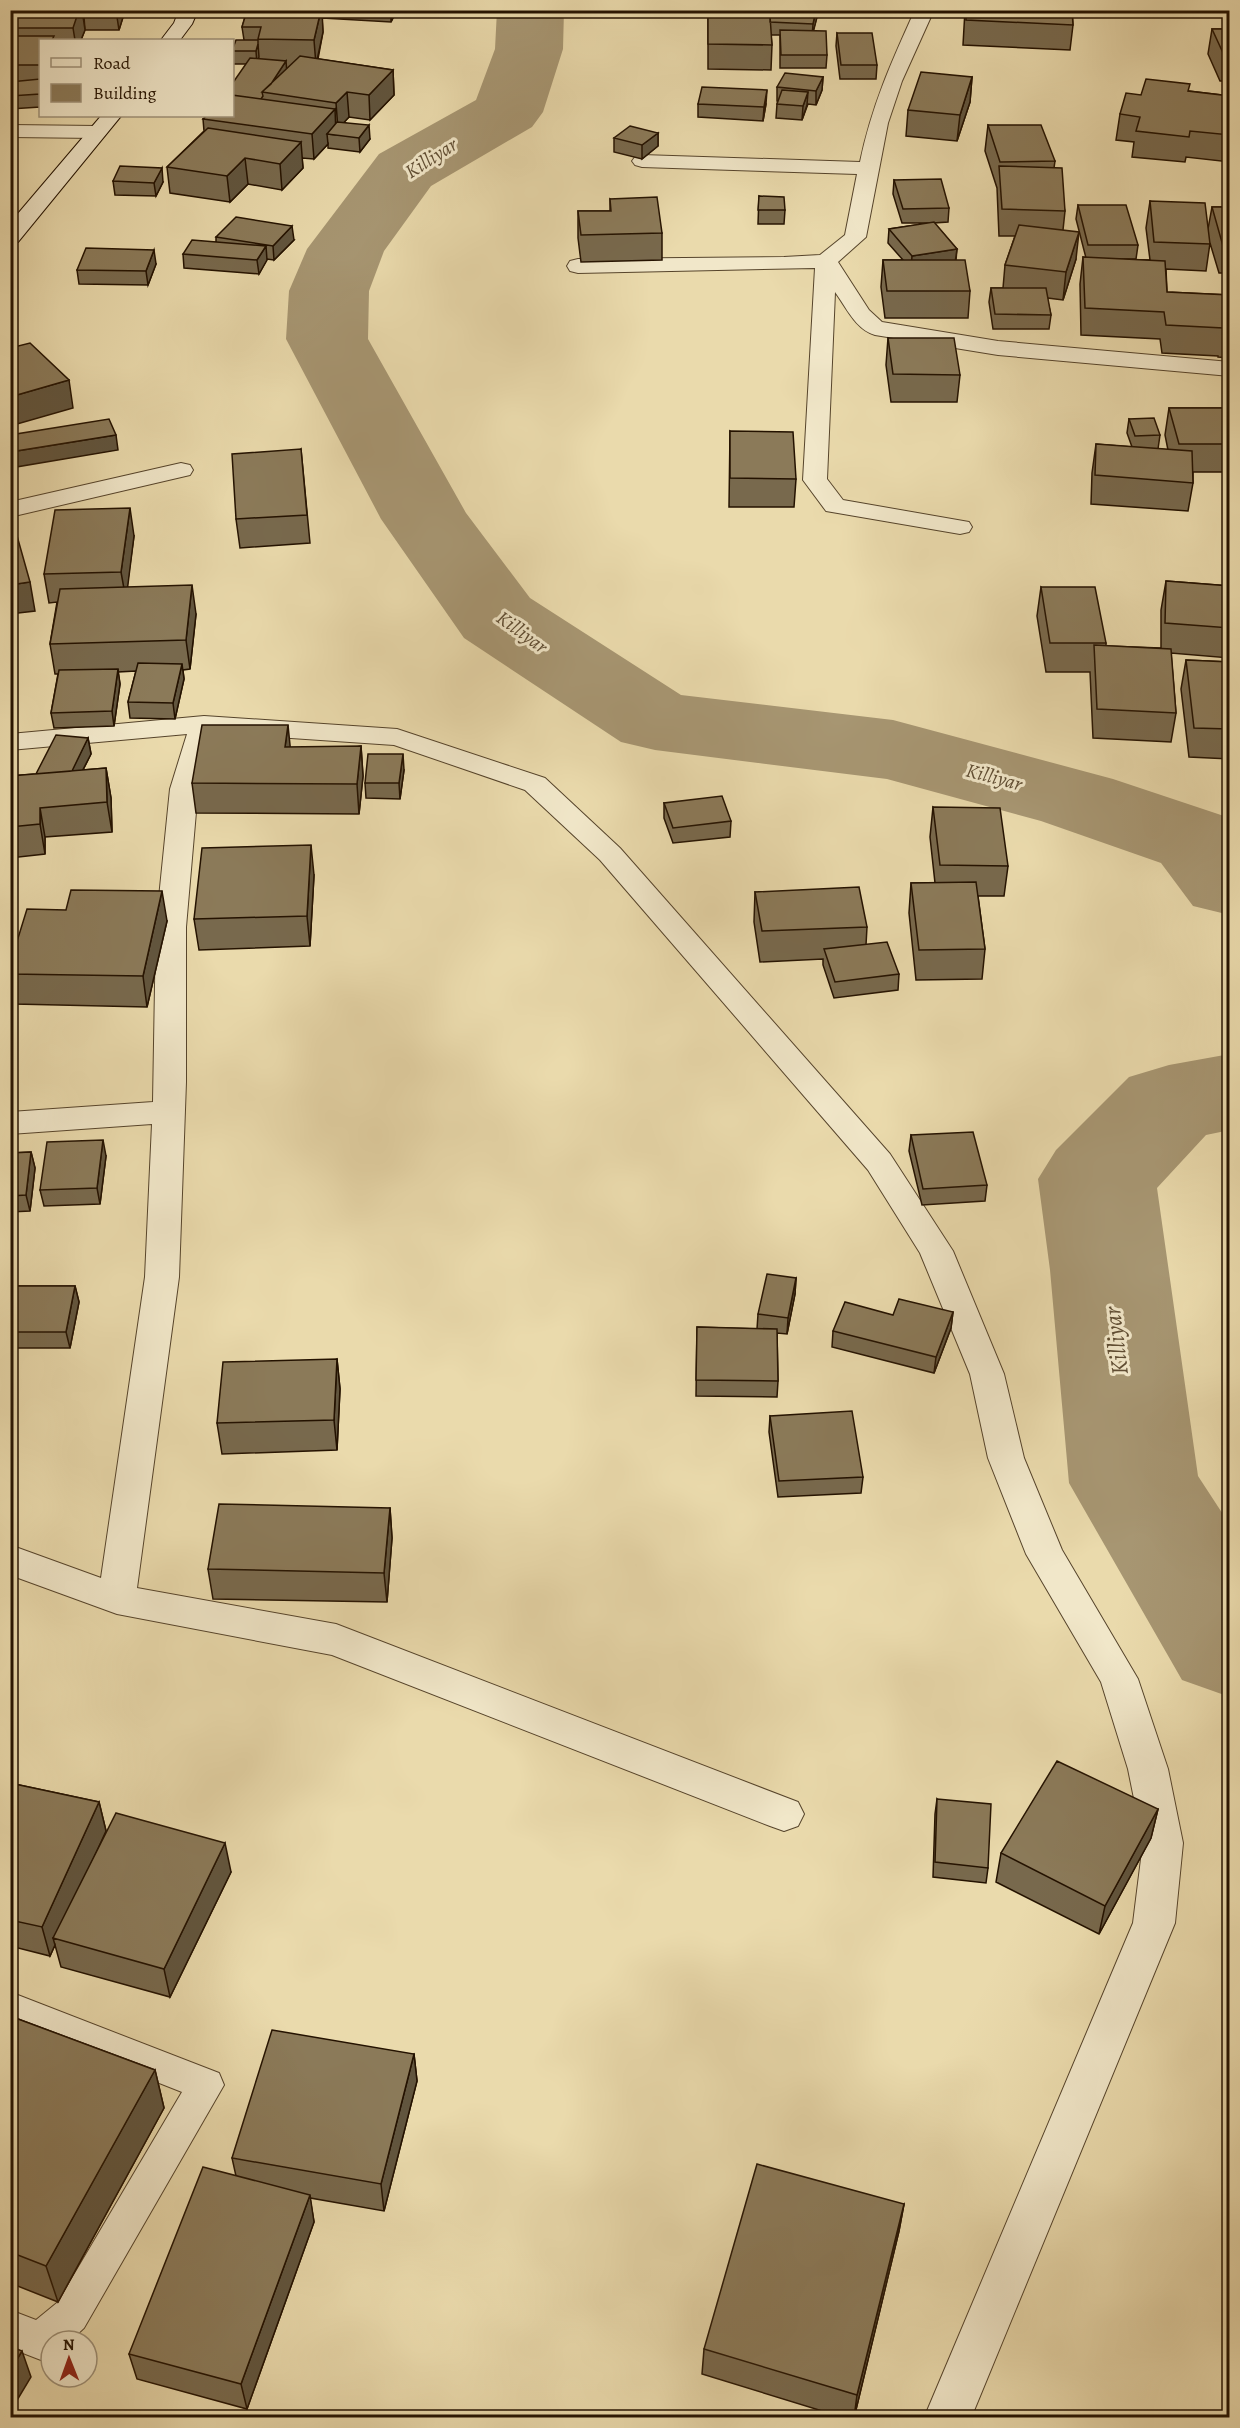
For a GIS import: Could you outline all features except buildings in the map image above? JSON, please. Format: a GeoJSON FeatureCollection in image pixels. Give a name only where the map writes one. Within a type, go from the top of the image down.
{"type":"FeatureCollection","features":[{"type":"Feature","properties":{"kind":"street"},"geometry":{"type":"LineString","coordinates":[[171,39],[183,24],[189,10]]}},
{"type":"Feature","properties":{"kind":"street"},"geometry":{"type":"LineString","coordinates":[[578,266],[784,264],[826,261],[855,237],[878,123],[892,81],[925,10]]}},
{"type":"Feature","properties":{"kind":"street"},"geometry":{"type":"LineString","coordinates":[[10,237],[110,117]]}},
{"type":"Feature","properties":{"kind":"street"},"geometry":{"type":"LineString","coordinates":[[10,130],[98,132]]}},
{"type":"Feature","properties":{"kind":"street"},"geometry":{"type":"LineString","coordinates":[[642,161],[870,168]]}},
{"type":"Feature","properties":{"kind":"street"},"geometry":{"type":"LineString","coordinates":[[826,261],[861,314],[875,328],[998,348],[1230,369]]}},
{"type":"Feature","properties":{"kind":"street"},"geometry":{"type":"LineString","coordinates":[[826,261],[815,480],[835,506],[960,527]]}},
{"type":"Feature","properties":{"kind":"street"},"geometry":{"type":"LineString","coordinates":[[10,510],[181,470]]}},
{"type":"Feature","properties":{"kind":"street"},"geometry":{"type":"LineString","coordinates":[[10,742],[204,724],[397,737],[535,784],[610,854],[879,1162],[936,1251],[987,1374],[1006,1458],[1045,1554],[1119,1679],[1148,1769],[1162,1843],[1154,1923],[947,2418]]}},
{"type":"Feature","properties":{"kind":"street"},"geometry":{"type":"LineString","coordinates":[[117,1599],[162,1277],[173,904],[184,789],[204,724]]}},
{"type":"Feature","properties":{"kind":"street"},"geometry":{"type":"LineString","coordinates":[[10,1123],[168,1112]]}},
{"type":"Feature","properties":{"kind":"street"},"geometry":{"type":"LineString","coordinates":[[10,1560],[117,1599],[336,1640],[784,1814]]}},
{"type":"Feature","properties":{"kind":"lane"},"geometry":{"type":"LineString","coordinates":[[10,2008],[206,2085],[71,2315],[40,2341],[10,2329]]}},
{"type":"Feature","properties":{"kind":"waterway","name":"Killiyar"},"geometry":{"type":"LineString","coordinates":[[531,10],[529,49],[507,112],[405,170],[346,249],[329,291],[327,339],[425,519],[497,618],[655,721],[893,750],[1077,800],[1197,841],[1230,883]]}},
{"type":"Feature","properties":{"kind":"waterway","name":"Killiyar"},"geometry":{"type":"LineString","coordinates":[[1230,1092],[1169,1104],[1097,1179],[1110,1270],[1134,1483],[1230,1641]]}}]}
